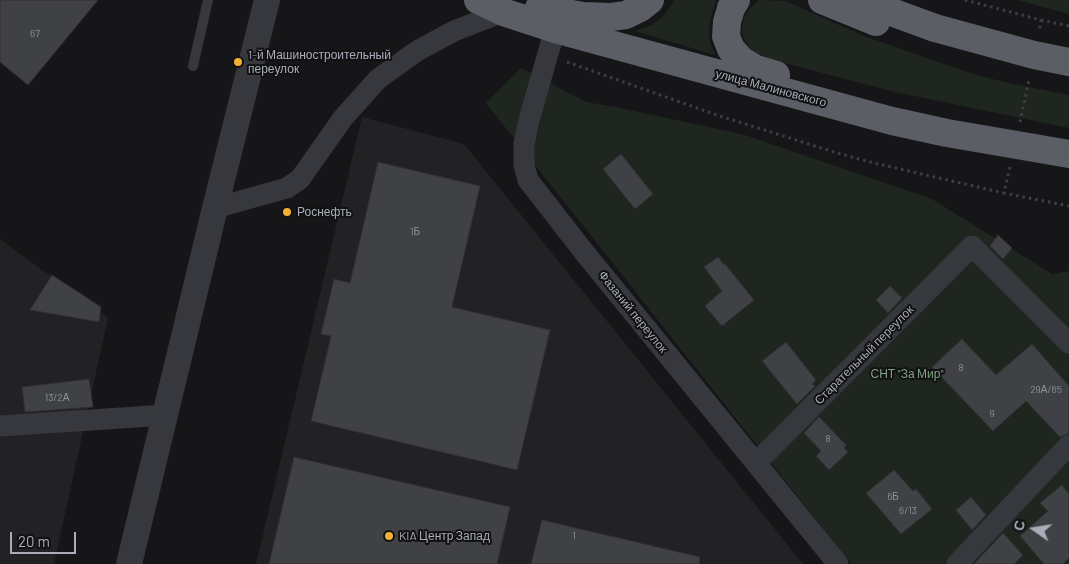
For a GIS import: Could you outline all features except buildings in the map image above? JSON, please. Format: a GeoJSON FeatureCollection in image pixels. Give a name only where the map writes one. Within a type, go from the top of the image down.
{"type":"FeatureCollection","features":[{"type":"Feature","properties":{"kind":"highway","name":"улица Малиновского"},"geometry":{"type":"LineString","coordinates":[[478,0],[500,6],[556,29],[892,121],[1014,146],[1069,154]]}},
{"type":"Feature","properties":{"kind":"highway"},"geometry":{"type":"LineString","coordinates":[[500,6],[583,16],[611,17],[626,15],[650,0]]}},
{"type":"Feature","properties":{"kind":"highway"},"geometry":{"type":"LineString","coordinates":[[736,0],[731,8],[727,22],[726,36],[731,50],[741,60],[756,69],[857,98],[892,121]]}},
{"type":"Feature","properties":{"kind":"highway"},"geometry":{"type":"LineString","coordinates":[[822,0],[880,23],[935,28]]}},
{"type":"Feature","properties":{"kind":"highway"},"geometry":{"type":"LineString","coordinates":[[873,3],[935,28],[1069,62]]}},
{"type":"Feature","properties":{"kind":"street"},"geometry":{"type":"LineString","coordinates":[[129,564],[267,0]]}},
{"type":"Feature","properties":{"kind":"street"},"geometry":{"type":"LineString","coordinates":[[215,208],[287,188],[300,179],[343,118],[378,79],[417,51],[500,6]]}},
{"type":"Feature","properties":{"kind":"street","name":"Фазаний переулок"},"geometry":{"type":"LineString","coordinates":[[556,29],[529,120],[524,144],[524,165],[528,180],[584,252],[838,564]]}},
{"type":"Feature","properties":{"kind":"street","name":"Старательный переулок"},"geometry":{"type":"LineString","coordinates":[[756,463],[972,246],[1069,343]]}},
{"type":"Feature","properties":{"kind":"street"},"geometry":{"type":"LineString","coordinates":[[0,426],[166,415]]}},
{"type":"Feature","properties":{"kind":"street"},"geometry":{"type":"LineString","coordinates":[[957,564],[1069,445]]}},
{"type":"Feature","properties":{"kind":"lane"},"geometry":{"type":"LineString","coordinates":[[194,66],[208,0]]}},
{"type":"Feature","properties":{"kind":"path"},"geometry":{"type":"LineString","coordinates":[[965,0],[1069,26]]}},
{"type":"Feature","properties":{"kind":"path"},"geometry":{"type":"LineString","coordinates":[[1004,192],[1041,20]]}},
{"type":"Feature","properties":{"kind":"path"},"geometry":{"type":"LineString","coordinates":[[548,55],[717,115],[837,153],[874,163],[1069,206]]}},
{"type":"Feature","properties":{"kind":"shaded area"},"geometry":{"type":"Polygon","coordinates":[[[362,117],[464,144],[803,564],[256,564],[362,117]]]}},
{"type":"Feature","properties":{"kind":"shaded area"},"geometry":{"type":"Polygon","coordinates":[[[0,239],[108,318],[54,564],[0,564],[0,239]]]}},
{"type":"Feature","properties":{"kind":"green space"},"geometry":{"type":"Polygon","coordinates":[[[675,0],[716,0],[709,30],[710,42],[715,55],[635,31],[652,25],[664,15],[675,0]]]}},
{"type":"Feature","properties":{"kind":"green space"},"geometry":{"type":"Polygon","coordinates":[[[759,0],[786,1],[864,36],[970,73],[1069,95],[1069,128],[895,92],[773,60],[757,53],[744,40],[743,20],[748,11],[759,0]]]}},
{"type":"Feature","properties":{"kind":"green space"},"geometry":{"type":"Polygon","coordinates":[[[1018,0],[1069,0],[1069,14],[1018,0]]]}},
{"type":"Feature","properties":{"kind":"green space","name":"СНТ \"За Мир\""},"geometry":{"type":"Polygon","coordinates":[[[521,68],[586,102],[745,135],[932,199],[1052,274],[1069,271],[1069,564],[851,564],[486,103],[521,68]]]}},
{"type":"Feature","properties":{"kind":"place","name":"1-й Машиностроительный переулок"},"geometry":{"type":"Point","coordinates":[238,62]}},
{"type":"Feature","properties":{"kind":"place","name":"Роснефть"},"geometry":{"type":"Point","coordinates":[287,212]}},
{"type":"Feature","properties":{"kind":"place","name":"KIA Центр Запад"},"geometry":{"type":"Point","coordinates":[389,536]}}]}
